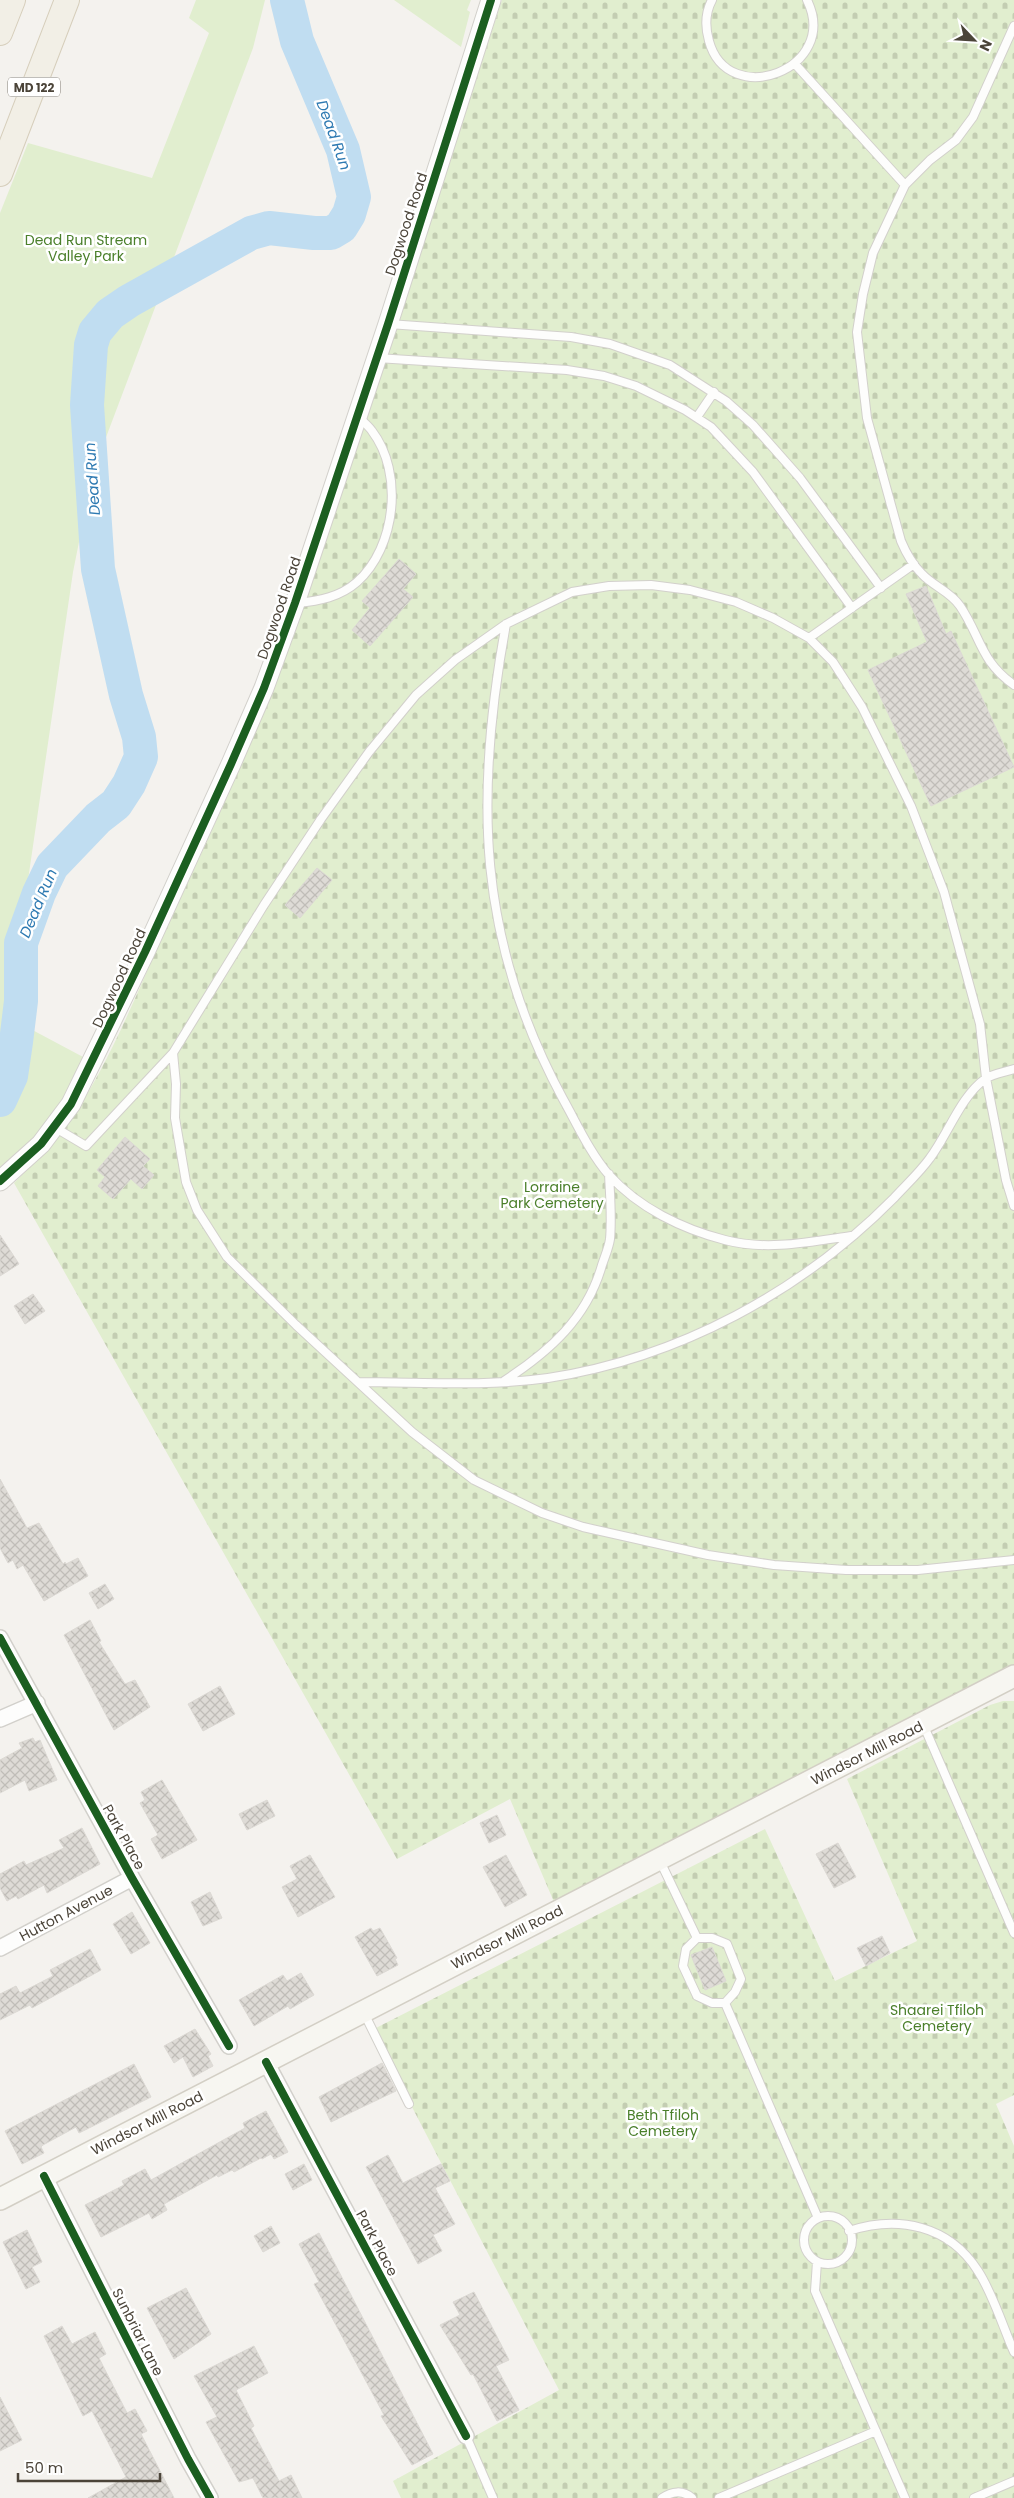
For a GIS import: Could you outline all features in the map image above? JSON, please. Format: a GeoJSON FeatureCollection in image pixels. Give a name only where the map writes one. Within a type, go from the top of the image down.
{"type":"FeatureCollection","features":[{"type":"Feature","properties":{"kind":"main road"},"geometry":{"type":"LineString","coordinates":[[0,33],[13,0]]}},
{"type":"Feature","properties":{"kind":"main road","name":"MD 122"},"geometry":{"type":"LineString","coordinates":[[0,174],[67,0]]}},
{"type":"Feature","properties":{"kind":"main road","name":"Windsor Mill Road"},"geometry":{"type":"LineString","coordinates":[[0,2199],[1014,1677]]}},
{"type":"Feature","properties":{"kind":"street","name":"Dogwood Road"},"geometry":{"type":"LineString","coordinates":[[0,1181],[24,1160],[54,1127],[71,1104],[232,764],[264,688],[295,603],[377,358],[490,0]]}},
{"type":"Feature","properties":{"kind":"street","name":"Park Place"},"geometry":{"type":"LineString","coordinates":[[0,1638],[132,1878],[229,2046]]}},
{"type":"Feature","properties":{"kind":"street"},"geometry":{"type":"LineString","coordinates":[[0,1719],[37,1703]]}},
{"type":"Feature","properties":{"kind":"street","name":"Hutton Avenue"},"geometry":{"type":"LineString","coordinates":[[0,1948],[132,1878]]}},
{"type":"Feature","properties":{"kind":"street","name":"Park Place"},"geometry":{"type":"LineString","coordinates":[[266,2062],[466,2436]]}},
{"type":"Feature","properties":{"kind":"street","name":"Sunbriar Lane"},"geometry":{"type":"LineString","coordinates":[[44,2176],[188,2459],[210,2498]]}},
{"type":"Feature","properties":{"kind":"lane"},"geometry":{"type":"LineString","coordinates":[[712,0],[706,18],[706,31],[710,46],[725,66],[743,75],[766,77],[781,73],[795,64],[809,44],[813,19],[807,0]]}},
{"type":"Feature","properties":{"kind":"lane"},"geometry":{"type":"LineString","coordinates":[[1014,26],[973,117],[956,140],[930,160],[905,185],[873,253],[863,294],[857,332],[867,418],[898,532],[908,556],[922,575],[960,605],[984,655],[1000,675],[1014,685]]}},
{"type":"Feature","properties":{"kind":"lane"},"geometry":{"type":"LineString","coordinates":[[795,64],[905,185]]}},
{"type":"Feature","properties":{"kind":"lane"},"geometry":{"type":"LineString","coordinates":[[388,324],[571,337],[610,344],[670,365],[714,392],[753,425],[777,450],[881,588]]}},
{"type":"Feature","properties":{"kind":"lane"},"geometry":{"type":"LineString","coordinates":[[377,358],[567,370],[604,376],[636,386],[697,417],[711,426],[754,472],[852,608]]}},
{"type":"Feature","properties":{"kind":"lane"},"geometry":{"type":"LineString","coordinates":[[697,417],[714,392]]}},
{"type":"Feature","properties":{"kind":"lane"},"geometry":{"type":"LineString","coordinates":[[295,603],[320,601],[340,593],[357,582],[372,564],[384,541],[391,510],[392,482],[386,457],[373,431],[357,416]]}},
{"type":"Feature","properties":{"kind":"lane"},"geometry":{"type":"LineString","coordinates":[[809,638],[914,564]]}},
{"type":"Feature","properties":{"kind":"lane"},"geometry":{"type":"LineString","coordinates":[[54,1127],[86,1146],[172,1053],[264,905],[321,819],[369,752],[416,695],[455,660],[506,624],[572,592],[609,586],[651,585],[690,590],[736,602],[773,618],[809,638],[833,662],[862,707],[911,806],[944,892],[980,1024],[986,1078],[1006,1180],[1014,1206]]}},
{"type":"Feature","properties":{"kind":"lane"},"geometry":{"type":"LineString","coordinates":[[506,624],[495,684],[489,751],[488,851],[493,899],[514,987],[532,1035],[578,1125],[608,1174],[632,1195],[658,1214],[703,1234],[727,1241],[751,1244],[792,1244],[851,1236]]}},
{"type":"Feature","properties":{"kind":"lane"},"geometry":{"type":"LineString","coordinates":[[172,1053],[176,1084],[175,1118],[180,1156],[186,1182],[197,1210],[228,1256],[296,1325],[412,1432],[474,1480],[542,1513],[583,1527],[708,1555],[774,1565],[846,1570],[918,1570],[984,1565],[1014,1560]]}},
{"type":"Feature","properties":{"kind":"lane"},"geometry":{"type":"LineString","coordinates":[[359,1382],[450,1384],[501,1382],[547,1378],[592,1370],[648,1354],[695,1335],[757,1306],[851,1236],[893,1198],[930,1158],[969,1095],[986,1078],[1014,1069]]}},
{"type":"Feature","properties":{"kind":"lane"},"geometry":{"type":"LineString","coordinates":[[501,1382],[534,1361],[555,1344],[574,1323],[590,1298],[610,1240],[608,1174]]}},
{"type":"Feature","properties":{"kind":"lane"},"geometry":{"type":"LineString","coordinates":[[923,1724],[1014,1933]]}},
{"type":"Feature","properties":{"kind":"lane"},"geometry":{"type":"LineString","coordinates":[[659,1860],[697,1938]]}},
{"type":"Feature","properties":{"kind":"lane"},"geometry":{"type":"LineString","coordinates":[[697,1938],[712,1938],[727,1944],[741,1979],[735,1992],[725,2003],[712,2003],[697,1996],[683,1966],[686,1949],[697,1938]]}},
{"type":"Feature","properties":{"kind":"lane"},"geometry":{"type":"LineString","coordinates":[[725,2003],[818,2218]]}},
{"type":"Feature","properties":{"kind":"lane"},"geometry":{"type":"LineString","coordinates":[[363,2011],[409,2104]]}},
{"type":"Feature","properties":{"kind":"lane"},"geometry":{"type":"LineString","coordinates":[[828,2216],[841,2220],[850,2231],[852,2238],[851,2248],[846,2256],[831,2264],[817,2262],[806,2251],[803,2239],[807,2227],[818,2218],[828,2216]]}},
{"type":"Feature","properties":{"kind":"lane"},"geometry":{"type":"LineString","coordinates":[[850,2231],[870,2224],[905,2223],[939,2235],[954,2245],[978,2272],[1014,2352]]}},
{"type":"Feature","properties":{"kind":"lane"},"geometry":{"type":"LineString","coordinates":[[817,2262],[815,2292],[905,2498]]}},
{"type":"Feature","properties":{"kind":"lane"},"geometry":{"type":"LineString","coordinates":[[719,2498],[876,2432]]}},
{"type":"Feature","properties":{"kind":"lane"},"geometry":{"type":"LineString","coordinates":[[466,2436],[493,2498]]}},
{"type":"Feature","properties":{"kind":"lane"},"geometry":{"type":"LineString","coordinates":[[974,2498],[1014,2481]]}},
{"type":"Feature","properties":{"kind":"lane"},"geometry":{"type":"LineString","coordinates":[[662,2498],[674,2492],[682,2492],[692,2498]]}},
{"type":"Feature","properties":{"kind":"green space","name":"Dead Run Stream Valley Park"},"geometry":{"type":"Polygon","coordinates":[[[196,0],[265,0],[253,48],[105,440],[88,497],[73,572],[8,1017],[85,1058],[65,1095],[38,1135],[0,1170],[0,213],[28,143],[152,178],[209,33],[189,18],[196,0]]]}},
{"type":"Feature","properties":{"kind":"green space"},"geometry":{"type":"Polygon","coordinates":[[[394,0],[471,0],[467,10],[470,12],[461,47],[394,0]]]}},
{"type":"Feature","properties":{"kind":"green space","name":"Lorraine Park Cemetery"},"geometry":{"type":"Polygon","coordinates":[[[502,0],[1014,0],[1014,1666],[554,1902],[510,1799],[397,1859],[14,1183],[65,1128],[95,1080],[121,1029],[252,740],[297,627],[502,0]]]}},
{"type":"Feature","properties":{"kind":"green space","name":"Beth Tfiloh Cemetery"},"geometry":{"type":"Polygon","coordinates":[[[1003,1701],[1014,1701],[1014,2095],[996,2104],[1014,2146],[1014,2498],[401,2498],[393,2481],[559,2390],[372,2030],[765,1829],[835,1981],[917,1941],[847,1779],[990,1705],[1003,1701]]]}},
{"type":"Feature","properties":{"kind":"building"},"geometry":{"type":"Polygon","coordinates":[[[399,559],[416,574],[403,589],[413,597],[370,646],[352,630],[370,608],[362,601],[399,559]]]}},
{"type":"Feature","properties":{"kind":"building"},"geometry":{"type":"Polygon","coordinates":[[[926,586],[946,634],[951,631],[1014,767],[931,806],[868,670],[927,642],[906,594],[926,586]]]}},
{"type":"Feature","properties":{"kind":"building"},"geometry":{"type":"Polygon","coordinates":[[[317,868],[332,880],[300,918],[285,905],[317,868]]]}},
{"type":"Feature","properties":{"kind":"building"},"geometry":{"type":"Polygon","coordinates":[[[125,1137],[150,1159],[143,1166],[154,1175],[142,1189],[131,1179],[113,1199],[98,1186],[105,1177],[97,1170],[125,1137]]]}},
{"type":"Feature","properties":{"kind":"building"},"geometry":{"type":"Polygon","coordinates":[[[0,1235],[19,1264],[0,1276],[0,1235]]]}},
{"type":"Feature","properties":{"kind":"building"},"geometry":{"type":"Polygon","coordinates":[[[33,1294],[45,1311],[25,1324],[14,1306],[33,1294]]]}},
{"type":"Feature","properties":{"kind":"building"},"geometry":{"type":"Polygon","coordinates":[[[0,1479],[27,1528],[39,1523],[63,1564],[78,1558],[88,1576],[44,1601],[23,1565],[17,1569],[13,1560],[8,1563],[0,1548],[0,1479]]]}},
{"type":"Feature","properties":{"kind":"building"},"geometry":{"type":"Polygon","coordinates":[[[105,1584],[114,1599],[98,1609],[89,1593],[105,1584]]]}},
{"type":"Feature","properties":{"kind":"building"},"geometry":{"type":"Polygon","coordinates":[[[90,1620],[101,1641],[99,1642],[125,1684],[135,1680],[150,1707],[114,1730],[64,1635],[90,1620]]]}},
{"type":"Feature","properties":{"kind":"building"},"geometry":{"type":"Polygon","coordinates":[[[220,1686],[235,1714],[203,1731],[188,1704],[220,1686]]]}},
{"type":"Feature","properties":{"kind":"building"},"geometry":{"type":"Polygon","coordinates":[[[33,1738],[35,1742],[40,1740],[57,1780],[29,1791],[25,1780],[0,1793],[0,1760],[22,1748],[19,1743],[33,1738]]]}},
{"type":"Feature","properties":{"kind":"building"},"geometry":{"type":"Polygon","coordinates":[[[162,1780],[197,1840],[162,1859],[151,1839],[158,1835],[140,1803],[145,1800],[141,1792],[162,1780]]]}},
{"type":"Feature","properties":{"kind":"building"},"geometry":{"type":"Polygon","coordinates":[[[267,1800],[275,1816],[247,1830],[239,1814],[267,1800]]]}},
{"type":"Feature","properties":{"kind":"building"},"geometry":{"type":"Polygon","coordinates":[[[497,1815],[506,1835],[489,1843],[480,1823],[497,1815]]]}},
{"type":"Feature","properties":{"kind":"building"},"geometry":{"type":"Polygon","coordinates":[[[82,1828],[100,1864],[47,1893],[44,1885],[18,1899],[16,1896],[7,1901],[0,1888],[0,1874],[24,1861],[26,1865],[64,1848],[59,1840],[82,1828]]]}},
{"type":"Feature","properties":{"kind":"building"},"geometry":{"type":"Polygon","coordinates":[[[838,1843],[856,1877],[834,1888],[816,1854],[838,1843]]]}},
{"type":"Feature","properties":{"kind":"building"},"geometry":{"type":"Polygon","coordinates":[[[310,1855],[335,1897],[298,1917],[282,1887],[297,1879],[290,1866],[310,1855]]]}},
{"type":"Feature","properties":{"kind":"building"},"geometry":{"type":"Polygon","coordinates":[[[506,1855],[527,1895],[505,1907],[483,1867],[506,1855]]]}},
{"type":"Feature","properties":{"kind":"building"},"geometry":{"type":"Polygon","coordinates":[[[210,1892],[222,1918],[203,1926],[191,1902],[210,1892]]]}},
{"type":"Feature","properties":{"kind":"building"},"geometry":{"type":"Polygon","coordinates":[[[132,1912],[150,1943],[131,1954],[113,1924],[132,1912]]]}},
{"type":"Feature","properties":{"kind":"building"},"geometry":{"type":"Polygon","coordinates":[[[371,1928],[373,1931],[380,1928],[397,1958],[395,1959],[398,1965],[377,1976],[355,1937],[371,1928]]]}},
{"type":"Feature","properties":{"kind":"building"},"geometry":{"type":"Polygon","coordinates":[[[882,1936],[890,1953],[866,1966],[857,1948],[882,1936]]]}},
{"type":"Feature","properties":{"kind":"building"},"geometry":{"type":"Polygon","coordinates":[[[712,1947],[726,1981],[705,1990],[691,1955],[712,1947]]]}},
{"type":"Feature","properties":{"kind":"building"},"geometry":{"type":"Polygon","coordinates":[[[90,1949],[101,1970],[32,2008],[30,2005],[0,2020],[0,1994],[16,1986],[20,1993],[53,1976],[50,1970],[90,1949]]]}},
{"type":"Feature","properties":{"kind":"building"},"geometry":{"type":"Polygon","coordinates":[[[301,1973],[314,1995],[290,2009],[288,2006],[254,2026],[239,2000],[283,1975],[287,1981],[301,1973]]]}},
{"type":"Feature","properties":{"kind":"building"},"geometry":{"type":"Polygon","coordinates":[[[195,2029],[211,2054],[208,2056],[213,2066],[193,2077],[183,2057],[174,2063],[164,2046],[195,2029]]]}},
{"type":"Feature","properties":{"kind":"building"},"geometry":{"type":"Polygon","coordinates":[[[382,2063],[396,2091],[331,2122],[319,2097],[382,2063]]]}},
{"type":"Feature","properties":{"kind":"building"},"geometry":{"type":"Polygon","coordinates":[[[134,2064],[151,2097],[79,2133],[76,2127],[43,2145],[41,2147],[44,2153],[22,2164],[5,2131],[134,2064]]]}},
{"type":"Feature","properties":{"kind":"building"},"geometry":{"type":"Polygon","coordinates":[[[266,2111],[288,2152],[274,2159],[271,2154],[234,2172],[232,2170],[218,2177],[217,2175],[164,2204],[167,2210],[152,2219],[149,2213],[101,2237],[85,2205],[124,2185],[122,2181],[145,2169],[151,2180],[245,2128],[243,2123],[266,2111]]]}},
{"type":"Feature","properties":{"kind":"building"},"geometry":{"type":"Polygon","coordinates":[[[388,2155],[403,2183],[441,2164],[450,2181],[435,2188],[455,2224],[433,2235],[442,2251],[418,2264],[366,2167],[388,2155]]]}},
{"type":"Feature","properties":{"kind":"building"},"geometry":{"type":"Polygon","coordinates":[[[304,2164],[312,2180],[293,2190],[285,2174],[304,2164]]]}},
{"type":"Feature","properties":{"kind":"building"},"geometry":{"type":"Polygon","coordinates":[[[271,2226],[280,2243],[263,2252],[254,2236],[271,2226]]]}},
{"type":"Feature","properties":{"kind":"building"},"geometry":{"type":"Polygon","coordinates":[[[27,2230],[42,2262],[32,2267],[40,2282],[26,2289],[3,2242],[27,2230]]]}},
{"type":"Feature","properties":{"kind":"building"},"geometry":{"type":"Polygon","coordinates":[[[319,2233],[433,2454],[412,2465],[381,2416],[384,2415],[314,2284],[319,2282],[299,2244],[319,2233]]]}},
{"type":"Feature","properties":{"kind":"building"},"geometry":{"type":"Polygon","coordinates":[[[186,2288],[211,2334],[174,2359],[147,2308],[186,2288]]]}},
{"type":"Feature","properties":{"kind":"building"},"geometry":{"type":"Polygon","coordinates":[[[474,2292],[509,2360],[496,2366],[519,2410],[497,2421],[473,2374],[471,2375],[440,2325],[460,2315],[453,2302],[474,2292]]]}},
{"type":"Feature","properties":{"kind":"building"},"geometry":{"type":"Polygon","coordinates":[[[62,2326],[72,2344],[95,2332],[106,2354],[99,2358],[127,2413],[135,2409],[147,2431],[141,2434],[174,2498],[88,2498],[126,2477],[92,2411],[83,2416],[44,2336],[62,2326]]]}},
{"type":"Feature","properties":{"kind":"building"},"geometry":{"type":"Polygon","coordinates":[[[254,2346],[268,2373],[236,2390],[254,2426],[251,2428],[279,2481],[291,2475],[302,2498],[263,2498],[253,2478],[239,2482],[206,2422],[217,2417],[194,2376],[254,2346]]]}},
{"type":"Feature","properties":{"kind":"building"},"geometry":{"type":"Polygon","coordinates":[[[0,2397],[22,2440],[0,2451],[0,2397]]]}},
{"type":"Feature","properties":{"kind":"waterway","name":"Dead Run"},"geometry":{"type":"LineString","coordinates":[[0,1100],[11,1076],[16,1042],[21,1001],[21,943],[39,893],[52,866],[98,818],[116,804],[129,784],[141,757],[139,737],[126,695],[98,569],[87,405],[91,345],[95,332],[110,314],[129,301],[251,233],[269,228],[331,233],[341,227],[349,214],[354,197],[343,150],[297,41],[287,0]]}},
{"type":"Feature","properties":{"kind":"cycle path"},"geometry":{"type":"LineString","coordinates":[[0,1181],[41,1144],[71,1104],[145,952],[264,688],[295,603],[388,324],[491,0]]}},
{"type":"Feature","properties":{"kind":"cycle path"},"geometry":{"type":"LineString","coordinates":[[0,1638],[132,1878],[229,2046]]}},
{"type":"Feature","properties":{"kind":"cycle path"},"geometry":{"type":"LineString","coordinates":[[266,2062],[466,2436]]}},
{"type":"Feature","properties":{"kind":"cycle path"},"geometry":{"type":"LineString","coordinates":[[44,2176],[188,2459],[210,2498]]}},
{"type":"Feature","properties":{"kind":"park label","name":"Shaarei Tfiloh Cemetery"},"geometry":{"type":"Point","coordinates":[937,2018]}}]}
